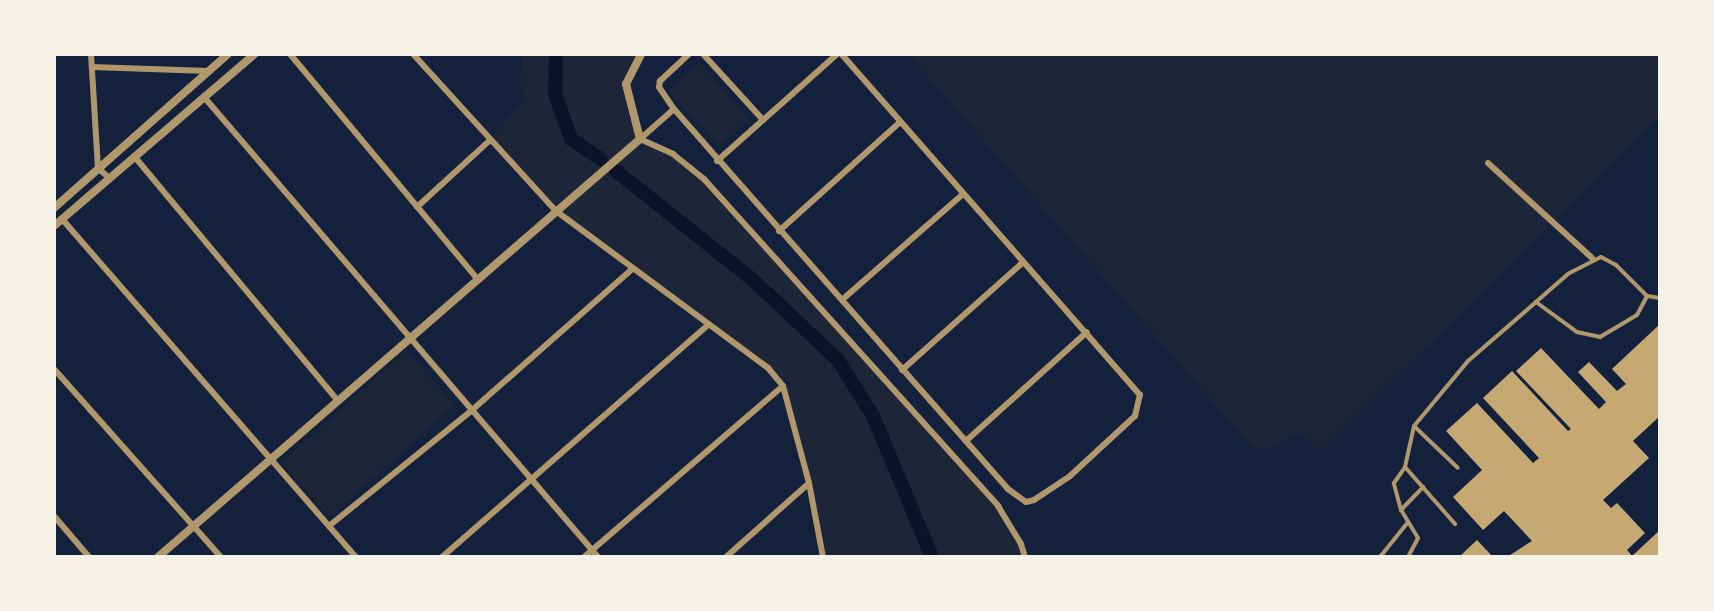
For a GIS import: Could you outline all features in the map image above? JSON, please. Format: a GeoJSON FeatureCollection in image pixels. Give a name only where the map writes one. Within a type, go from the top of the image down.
{"type":"FeatureCollection","features":[{"type":"Feature","properties":{"kind":"street"},"geometry":{"type":"LineString","coordinates":[[91,54],[98,168],[109,178]]}},
{"type":"Feature","properties":{"kind":"street"},"geometry":{"type":"LineString","coordinates":[[54,226],[255,54]]}},
{"type":"Feature","properties":{"kind":"street"},"geometry":{"type":"LineString","coordinates":[[290,54],[478,280]]}},
{"type":"Feature","properties":{"kind":"street"},"geometry":{"type":"LineString","coordinates":[[412,54],[556,211],[631,270],[768,368],[783,386],[809,483],[823,557]]}},
{"type":"Feature","properties":{"kind":"street"},"geometry":{"type":"LineString","coordinates":[[640,139],[626,84],[641,54]]}},
{"type":"Feature","properties":{"kind":"street"},"geometry":{"type":"LineString","coordinates":[[689,54],[660,81],[659,87],[674,109],[717,160],[779,231],[843,299],[902,370],[967,440],[1008,489],[1026,502],[1070,476],[1135,416],[1141,403],[1133,383],[1022,263],[839,54],[717,160]]}},
{"type":"Feature","properties":{"kind":"street"},"geometry":{"type":"LineString","coordinates":[[703,54],[763,120]]}},
{"type":"Feature","properties":{"kind":"street"},"geometry":{"type":"LineString","coordinates":[[54,208],[226,55]]}},
{"type":"Feature","properties":{"kind":"street"},"geometry":{"type":"LineString","coordinates":[[92,67],[208,71]]}},
{"type":"Feature","properties":{"kind":"street"},"geometry":{"type":"LineString","coordinates":[[204,97],[598,557]]}},
{"type":"Feature","properties":{"kind":"street"},"geometry":{"type":"LineString","coordinates":[[158,557],[674,109]]}},
{"type":"Feature","properties":{"kind":"street"},"geometry":{"type":"LineString","coordinates":[[779,231],[900,122]]}},
{"type":"Feature","properties":{"kind":"street"},"geometry":{"type":"LineString","coordinates":[[640,139],[673,154],[704,179],[998,507],[1021,544],[1024,557]]}},
{"type":"Feature","properties":{"kind":"street"},"geometry":{"type":"LineString","coordinates":[[417,207],[490,140]]}},
{"type":"Feature","properties":{"kind":"street"},"geometry":{"type":"LineString","coordinates":[[134,156],[338,401]]}},
{"type":"Feature","properties":{"kind":"street"},"geometry":{"type":"LineString","coordinates":[[1488,163],[1592,258]]}},
{"type":"Feature","properties":{"kind":"street"},"geometry":{"type":"LineString","coordinates":[[843,299],[962,195]]}},
{"type":"Feature","properties":{"kind":"street"},"geometry":{"type":"LineString","coordinates":[[62,219],[356,557]]}},
{"type":"Feature","properties":{"kind":"street"},"geometry":{"type":"LineString","coordinates":[[902,370],[1022,263]]}},
{"type":"Feature","properties":{"kind":"street"},"geometry":{"type":"LineString","coordinates":[[328,526],[471,411],[631,270]]}},
{"type":"Feature","properties":{"kind":"street"},"geometry":{"type":"LineString","coordinates":[[442,557],[708,325]]}},
{"type":"Feature","properties":{"kind":"street"},"geometry":{"type":"LineString","coordinates":[[967,440],[1087,332]]}},
{"type":"Feature","properties":{"kind":"street"},"geometry":{"type":"LineString","coordinates":[[54,369],[192,528],[221,557]]}},
{"type":"Feature","properties":{"kind":"street"},"geometry":{"type":"LineString","coordinates":[[584,557],[783,386]]}},
{"type":"Feature","properties":{"kind":"street"},"geometry":{"type":"LineString","coordinates":[[726,557],[809,483]]}},
{"type":"Feature","properties":{"kind":"street"},"geometry":{"type":"LineString","coordinates":[[54,516],[89,557]]}},
{"type":"Feature","properties":{"kind":"lane"},"geometry":{"type":"LineString","coordinates":[[1660,182],[1660,192]]}},
{"type":"Feature","properties":{"kind":"lane"},"geometry":{"type":"LineString","coordinates":[[1408,557],[1418,538],[1401,510],[1394,483],[1405,467],[1414,426],[1468,361],[1536,302],[1592,258],[1609,258],[1647,296],[1660,298]]}},
{"type":"Feature","properties":{"kind":"lane"},"geometry":{"type":"LineString","coordinates":[[1536,302],[1577,332],[1599,337],[1637,315],[1647,296]]}},
{"type":"Feature","properties":{"kind":"lane"},"geometry":{"type":"LineString","coordinates":[[1414,426],[1458,468]]}},
{"type":"Feature","properties":{"kind":"lane"},"geometry":{"type":"LineString","coordinates":[[1405,467],[1455,524]]}},
{"type":"Feature","properties":{"kind":"lane"},"geometry":{"type":"LineString","coordinates":[[1401,510],[1423,487]]}},
{"type":"Feature","properties":{"kind":"lane"},"geometry":{"type":"LineString","coordinates":[[1380,557],[1408,522]]}},
{"type":"Feature","properties":{"kind":"shaded area"},"geometry":{"type":"Polygon","coordinates":[[[522,54],[645,54],[629,78],[641,139],[673,151],[705,176],[997,508],[1024,557],[825,557],[784,387],[767,369],[555,213],[487,142],[526,99],[520,89],[522,54]]]}},
{"type":"Feature","properties":{"kind":"shaded area"},"geometry":{"type":"Polygon","coordinates":[[[908,54],[1660,54],[1660,115],[1320,452],[1299,432],[1272,447],[1254,449],[908,54]]]}},
{"type":"Feature","properties":{"kind":"shaded area"},"geometry":{"type":"Polygon","coordinates":[[[700,62],[749,120],[720,147],[668,91],[700,62]]]}},
{"type":"Feature","properties":{"kind":"shaded area"},"geometry":{"type":"Polygon","coordinates":[[[406,351],[455,405],[330,517],[281,463],[406,351]]]}},
{"type":"Feature","properties":{"kind":"building"},"geometry":{"type":"Polygon","coordinates":[[[1660,324],[1660,416],[1633,441],[1649,458],[1603,500],[1611,508],[1617,503],[1645,533],[1627,550],[1632,556],[1660,530],[1660,557],[1507,557],[1532,541],[1504,511],[1483,530],[1453,497],[1482,470],[1446,431],[1477,403],[1533,463],[1539,458],[1483,398],[1512,371],[1568,431],[1571,429],[1516,371],[1541,348],[1599,409],[1606,402],[1578,372],[1589,362],[1617,391],[1626,384],[1612,369],[1660,324]]]}},
{"type":"Feature","properties":{"kind":"building"},"geometry":{"type":"Polygon","coordinates":[[[1477,540],[1493,557],[1459,557],[1477,540]]]}},
{"type":"Feature","properties":{"kind":"waterway"},"geometry":{"type":"LineString","coordinates":[[556,54],[555,94],[571,139],[601,159]]}},
{"type":"Feature","properties":{"kind":"waterway"},"geometry":{"type":"LineString","coordinates":[[616,171],[753,280],[838,360],[873,416],[932,557]]}}]}
